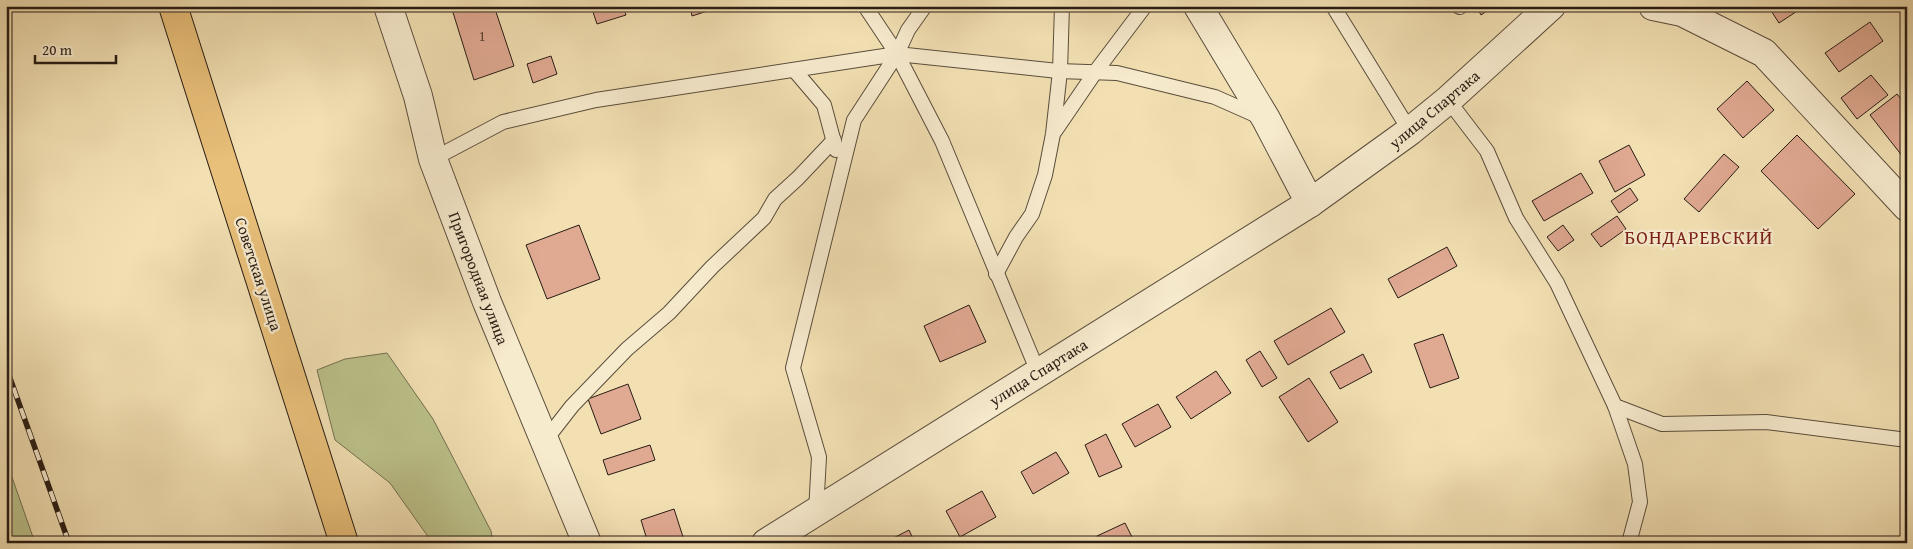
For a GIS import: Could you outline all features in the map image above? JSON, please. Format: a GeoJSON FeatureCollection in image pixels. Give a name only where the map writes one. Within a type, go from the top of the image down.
{"type":"FeatureCollection","features":[{"type":"Feature","properties":{"kind":"highway","name":"Советская улица"},"geometry":{"type":"LineString","coordinates":[[174,6],[344,543]]}},
{"type":"Feature","properties":{"kind":"street","name":"Пригородная улица"},"geometry":{"type":"LineString","coordinates":[[388,6],[418,96],[433,159],[544,442],[587,543]]}},
{"type":"Feature","properties":{"kind":"street"},"geometry":{"type":"LineString","coordinates":[[1198,6],[1266,119],[1310,203]]}},
{"type":"Feature","properties":{"kind":"street","name":"улица Спартака"},"geometry":{"type":"LineString","coordinates":[[766,543],[1310,203],[1410,131],[1448,100],[1551,6]]}},
{"type":"Feature","properties":{"kind":"street"},"geometry":{"type":"LineString","coordinates":[[1654,6],[1682,12],[1764,53],[1907,207]]}},
{"type":"Feature","properties":{"kind":"lane"},"geometry":{"type":"LineString","coordinates":[[865,6],[897,54],[942,141],[1038,372]]}},
{"type":"Feature","properties":{"kind":"lane"},"geometry":{"type":"LineString","coordinates":[[816,512],[819,456],[794,368],[854,120],[897,54],[908,30],[925,6]]}},
{"type":"Feature","properties":{"kind":"lane"},"geometry":{"type":"LineString","coordinates":[[996,274],[1016,236],[1032,214],[1045,175],[1053,134],[1060,72],[1062,6]]}},
{"type":"Feature","properties":{"kind":"lane"},"geometry":{"type":"LineString","coordinates":[[1053,134],[1096,71],[1145,6]]}},
{"type":"Feature","properties":{"kind":"lane"},"geometry":{"type":"LineString","coordinates":[[1333,6],[1410,131]]}},
{"type":"Feature","properties":{"kind":"lane"},"geometry":{"type":"LineString","coordinates":[[433,159],[503,122],[596,100],[897,54],[1060,72],[1096,71],[1117,73],[1214,97],[1266,119]]}},
{"type":"Feature","properties":{"kind":"lane"},"geometry":{"type":"LineString","coordinates":[[794,71],[824,105],[834,140],[840,172]]}},
{"type":"Feature","properties":{"kind":"lane"},"geometry":{"type":"LineString","coordinates":[[1448,100],[1486,151],[1516,218],[1556,283],[1615,406],[1635,464],[1640,502],[1629,543]]}},
{"type":"Feature","properties":{"kind":"lane"},"geometry":{"type":"LineString","coordinates":[[544,442],[572,406],[627,350],[669,314],[712,267],[764,218],[775,199],[834,140]]}},
{"type":"Feature","properties":{"kind":"lane"},"geometry":{"type":"LineString","coordinates":[[1615,406],[1662,424],[1766,422],[1907,440]]}},
{"type":"Feature","properties":{"kind":"green space"},"geometry":{"type":"Polygon","coordinates":[[[387,353],[433,419],[491,531],[493,543],[430,543],[429,538],[390,483],[335,440],[317,370],[345,359],[387,353]]]}},
{"type":"Feature","properties":{"kind":"green space"},"geometry":{"type":"Polygon","coordinates":[[[6,460],[35,543],[6,543],[6,460]]]}},
{"type":"Feature","properties":{"kind":"building"},"geometry":{"type":"Polygon","coordinates":[[[451,6],[494,6],[514,66],[474,80],[451,6]]]}},
{"type":"Feature","properties":{"kind":"building"},"geometry":{"type":"Polygon","coordinates":[[[591,6],[623,6],[626,15],[597,24],[591,6]]]}},
{"type":"Feature","properties":{"kind":"building"},"geometry":{"type":"Polygon","coordinates":[[[690,6],[723,6],[692,16],[690,6]]]}},
{"type":"Feature","properties":{"kind":"building"},"geometry":{"type":"Polygon","coordinates":[[[1476,6],[1494,6],[1481,15],[1476,6]]]}},
{"type":"Feature","properties":{"kind":"building"},"geometry":{"type":"Polygon","coordinates":[[[1768,6],[1805,6],[1779,23],[1768,6]]]}},
{"type":"Feature","properties":{"kind":"building"},"geometry":{"type":"Polygon","coordinates":[[[1870,22],[1883,41],[1839,72],[1825,53],[1870,22]]]}},
{"type":"Feature","properties":{"kind":"building"},"geometry":{"type":"Polygon","coordinates":[[[551,56],[557,74],[533,83],[527,64],[551,56]]]}},
{"type":"Feature","properties":{"kind":"building"},"geometry":{"type":"Polygon","coordinates":[[[1871,75],[1888,95],[1857,119],[1841,98],[1871,75]]]}},
{"type":"Feature","properties":{"kind":"building"},"geometry":{"type":"Polygon","coordinates":[[[1747,81],[1774,110],[1743,138],[1717,109],[1747,81]]]}},
{"type":"Feature","properties":{"kind":"building"},"geometry":{"type":"Polygon","coordinates":[[[1897,94],[1907,106],[1907,162],[1870,115],[1897,94]]]}},
{"type":"Feature","properties":{"kind":"building"},"geometry":{"type":"Polygon","coordinates":[[[1797,135],[1855,194],[1818,229],[1761,171],[1797,135]]]}},
{"type":"Feature","properties":{"kind":"building"},"geometry":{"type":"Polygon","coordinates":[[[1629,145],[1645,175],[1615,192],[1599,161],[1629,145]]]}},
{"type":"Feature","properties":{"kind":"building"},"geometry":{"type":"Polygon","coordinates":[[[1724,154],[1739,167],[1699,212],[1684,199],[1724,154]]]}},
{"type":"Feature","properties":{"kind":"building"},"geometry":{"type":"Polygon","coordinates":[[[1581,173],[1593,193],[1544,221],[1532,201],[1581,173]]]}},
{"type":"Feature","properties":{"kind":"building"},"geometry":{"type":"Polygon","coordinates":[[[1630,188],[1638,200],[1619,213],[1611,201],[1630,188]]]}},
{"type":"Feature","properties":{"kind":"building"},"geometry":{"type":"Polygon","coordinates":[[[1617,216],[1626,229],[1601,247],[1591,234],[1617,216]]]}},
{"type":"Feature","properties":{"kind":"building"},"geometry":{"type":"Polygon","coordinates":[[[579,225],[600,279],[547,299],[526,245],[579,225]]]}},
{"type":"Feature","properties":{"kind":"building"},"geometry":{"type":"Polygon","coordinates":[[[1563,225],[1574,240],[1558,251],[1547,237],[1563,225]]]}},
{"type":"Feature","properties":{"kind":"building"},"geometry":{"type":"Polygon","coordinates":[[[1447,247],[1457,266],[1398,298],[1388,279],[1447,247]]]}},
{"type":"Feature","properties":{"kind":"building"},"geometry":{"type":"Polygon","coordinates":[[[969,305],[986,342],[940,362],[924,326],[969,305]]]}},
{"type":"Feature","properties":{"kind":"building"},"geometry":{"type":"Polygon","coordinates":[[[1331,308],[1345,332],[1288,365],[1274,341],[1331,308]]]}},
{"type":"Feature","properties":{"kind":"building"},"geometry":{"type":"Polygon","coordinates":[[[1443,334],[1459,378],[1430,388],[1414,344],[1443,334]]]}},
{"type":"Feature","properties":{"kind":"building"},"geometry":{"type":"Polygon","coordinates":[[[1260,351],[1277,378],[1262,387],[1246,360],[1260,351]]]}},
{"type":"Feature","properties":{"kind":"building"},"geometry":{"type":"Polygon","coordinates":[[[1363,354],[1372,372],[1340,389],[1330,372],[1363,354]]]}},
{"type":"Feature","properties":{"kind":"building"},"geometry":{"type":"Polygon","coordinates":[[[1216,371],[1231,393],[1191,419],[1176,397],[1216,371]]]}},
{"type":"Feature","properties":{"kind":"building"},"geometry":{"type":"Polygon","coordinates":[[[1309,378],[1338,422],[1308,442],[1279,397],[1309,378]]]}},
{"type":"Feature","properties":{"kind":"building"},"geometry":{"type":"Polygon","coordinates":[[[628,384],[641,419],[601,434],[588,399],[628,384]]]}},
{"type":"Feature","properties":{"kind":"building"},"geometry":{"type":"Polygon","coordinates":[[[1158,404],[1171,427],[1135,447],[1122,424],[1158,404]]]}},
{"type":"Feature","properties":{"kind":"building"},"geometry":{"type":"Polygon","coordinates":[[[1106,434],[1122,467],[1099,477],[1085,445],[1106,434]]]}},
{"type":"Feature","properties":{"kind":"building"},"geometry":{"type":"Polygon","coordinates":[[[650,445],[655,460],[608,475],[603,460],[650,445]]]}},
{"type":"Feature","properties":{"kind":"building"},"geometry":{"type":"Polygon","coordinates":[[[1056,452],[1069,473],[1033,494],[1021,472],[1056,452]]]}},
{"type":"Feature","properties":{"kind":"building"},"geometry":{"type":"Polygon","coordinates":[[[982,491],[996,517],[960,537],[946,511],[982,491]]]}},
{"type":"Feature","properties":{"kind":"building"},"geometry":{"type":"Polygon","coordinates":[[[674,509],[685,543],[648,543],[641,520],[674,509]]]}},
{"type":"Feature","properties":{"kind":"building"},"geometry":{"type":"Polygon","coordinates":[[[1125,523],[1135,543],[1101,543],[1097,536],[1125,523]]]}},
{"type":"Feature","properties":{"kind":"building"},"geometry":{"type":"Polygon","coordinates":[[[909,530],[915,543],[884,543],[909,530]]]}},
{"type":"Feature","properties":{"kind":"waterway"},"geometry":{"type":"LineString","coordinates":[[1902,543],[1907,540]]}},
{"type":"Feature","properties":{"kind":"railway"},"geometry":{"type":"LineString","coordinates":[[6,367],[69,543]]}},
{"type":"Feature","properties":{"kind":"district","name":"БОНДАРЕВСКИЙ"},"geometry":{"type":"Point","coordinates":[1699,237]}}]}
